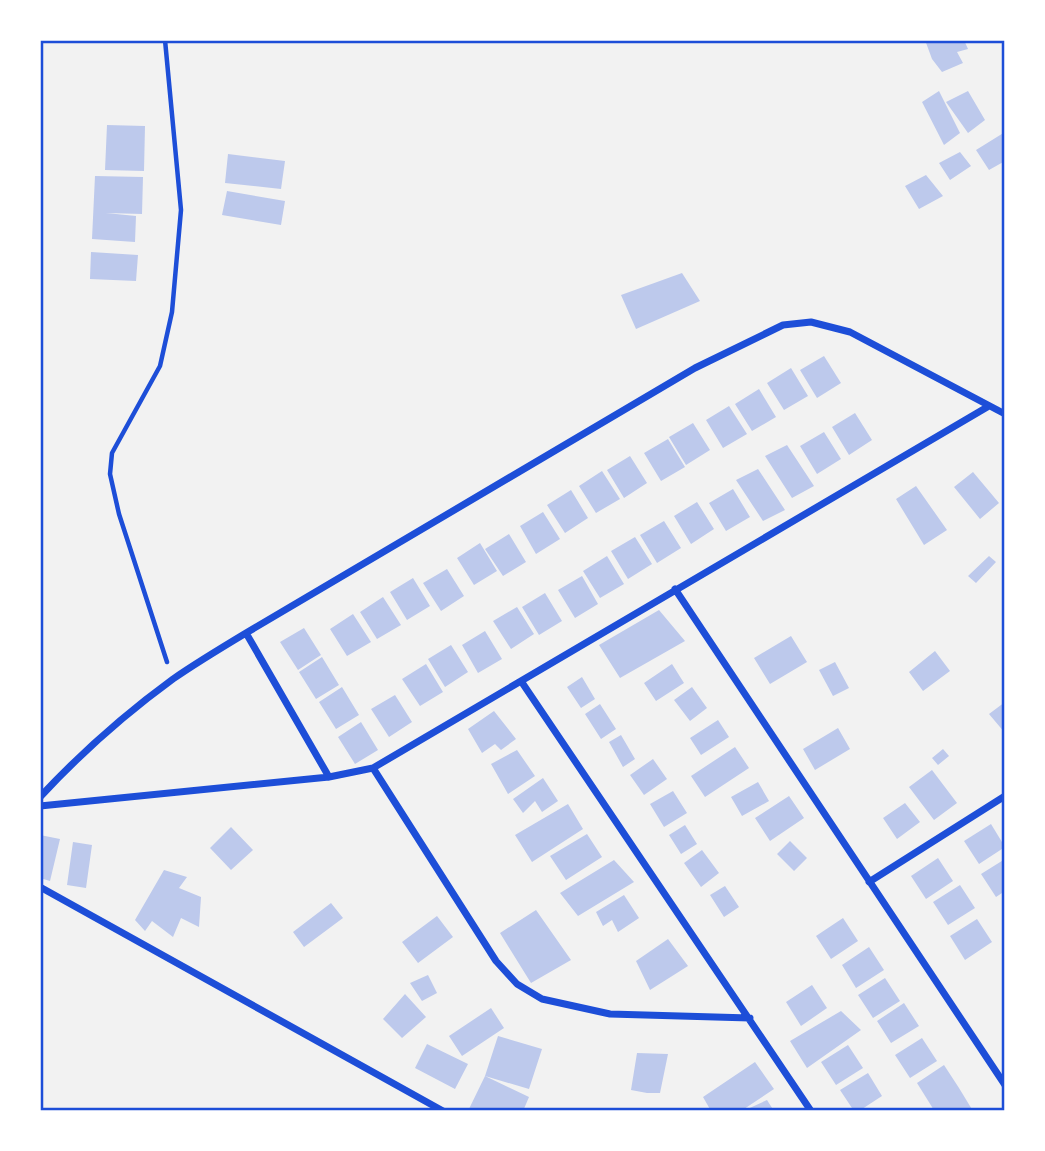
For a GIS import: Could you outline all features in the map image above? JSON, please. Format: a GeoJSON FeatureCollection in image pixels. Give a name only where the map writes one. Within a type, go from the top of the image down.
{"type":"FeatureCollection","features":[{"type":"Feature","properties":{"kind":"street"},"geometry":{"type":"LineString","coordinates":[[40,797],[75,759],[173,680],[246,633],[695,368],[783,325],[811,322],[850,332],[1005,414]]}},
{"type":"Feature","properties":{"kind":"street"},"geometry":{"type":"LineString","coordinates":[[40,806],[329,777],[373,768],[989,406]]}},
{"type":"Feature","properties":{"kind":"street"},"geometry":{"type":"LineString","coordinates":[[675,589],[1005,1085]]}},
{"type":"Feature","properties":{"kind":"street"},"geometry":{"type":"LineString","coordinates":[[246,633],[329,777]]}},
{"type":"Feature","properties":{"kind":"street"},"geometry":{"type":"LineString","coordinates":[[521,681],[811,1111]]}},
{"type":"Feature","properties":{"kind":"street"},"geometry":{"type":"LineString","coordinates":[[373,768],[496,961],[517,984],[542,999],[610,1014],[750,1018]]}},
{"type":"Feature","properties":{"kind":"street"},"geometry":{"type":"LineString","coordinates":[[869,882],[1005,796]]}},
{"type":"Feature","properties":{"kind":"street"},"geometry":{"type":"LineString","coordinates":[[40,887],[443,1111]]}},
{"type":"Feature","properties":{"kind":"path"},"geometry":{"type":"LineString","coordinates":[[166,40],[181,210],[172,312],[160,366],[112,453],[110,474],[119,514],[173,680]]}},
{"type":"Feature","properties":{"kind":"building"},"geometry":{"type":"Polygon","coordinates":[[[925,40],[964,40],[968,49],[957,52],[963,63],[942,72],[932,59],[925,40]]]}},
{"type":"Feature","properties":{"kind":"building"},"geometry":{"type":"Polygon","coordinates":[[[939,91],[960,133],[944,145],[922,102],[939,91]]]}},
{"type":"Feature","properties":{"kind":"building"},"geometry":{"type":"Polygon","coordinates":[[[968,91],[985,120],[968,133],[946,102],[968,91]]]}},
{"type":"Feature","properties":{"kind":"building"},"geometry":{"type":"Polygon","coordinates":[[[107,125],[145,126],[144,171],[105,170],[107,125]]]}},
{"type":"Feature","properties":{"kind":"building"},"geometry":{"type":"Polygon","coordinates":[[[1005,132],[1005,161],[989,170],[976,150],[1005,132]]]}},
{"type":"Feature","properties":{"kind":"building"},"geometry":{"type":"Polygon","coordinates":[[[960,152],[971,166],[950,180],[939,163],[960,152]]]}},
{"type":"Feature","properties":{"kind":"building"},"geometry":{"type":"Polygon","coordinates":[[[228,154],[285,161],[281,189],[225,183],[228,154]]]}},
{"type":"Feature","properties":{"kind":"building"},"geometry":{"type":"Polygon","coordinates":[[[926,175],[943,196],[919,209],[905,186],[926,175]]]}},
{"type":"Feature","properties":{"kind":"building"},"geometry":{"type":"Polygon","coordinates":[[[95,176],[143,177],[142,214],[106,213],[136,216],[135,242],[92,239],[95,176]]]}},
{"type":"Feature","properties":{"kind":"building"},"geometry":{"type":"Polygon","coordinates":[[[227,191],[285,201],[281,225],[222,215],[227,191]]]}},
{"type":"Feature","properties":{"kind":"building"},"geometry":{"type":"Polygon","coordinates":[[[91,252],[138,255],[136,281],[90,279],[91,252]]]}},
{"type":"Feature","properties":{"kind":"building"},"geometry":{"type":"Polygon","coordinates":[[[682,273],[700,301],[636,329],[621,295],[682,273]]]}},
{"type":"Feature","properties":{"kind":"building"},"geometry":{"type":"Polygon","coordinates":[[[824,356],[841,383],[817,398],[800,370],[824,356]]]}},
{"type":"Feature","properties":{"kind":"building"},"geometry":{"type":"Polygon","coordinates":[[[791,368],[808,396],[784,410],[767,383],[791,368]]]}},
{"type":"Feature","properties":{"kind":"building"},"geometry":{"type":"Polygon","coordinates":[[[759,389],[776,417],[752,431],[735,404],[759,389]]]}},
{"type":"Feature","properties":{"kind":"building"},"geometry":{"type":"Polygon","coordinates":[[[729,406],[747,434],[723,448],[706,420],[729,406]]]}},
{"type":"Feature","properties":{"kind":"building"},"geometry":{"type":"Polygon","coordinates":[[[855,413],[872,440],[849,455],[832,427],[855,413]]]}},
{"type":"Feature","properties":{"kind":"building"},"geometry":{"type":"Polygon","coordinates":[[[693,423],[710,450],[686,465],[669,437],[693,423]]]}},
{"type":"Feature","properties":{"kind":"building"},"geometry":{"type":"Polygon","coordinates":[[[824,432],[841,459],[817,474],[800,446],[824,432]]]}},
{"type":"Feature","properties":{"kind":"building"},"geometry":{"type":"Polygon","coordinates":[[[668,439],[685,467],[661,481],[644,453],[668,439]]]}},
{"type":"Feature","properties":{"kind":"building"},"geometry":{"type":"Polygon","coordinates":[[[787,445],[814,486],[792,498],[765,456],[787,445]]]}},
{"type":"Feature","properties":{"kind":"building"},"geometry":{"type":"Polygon","coordinates":[[[630,456],[647,483],[624,498],[607,470],[630,456]]]}},
{"type":"Feature","properties":{"kind":"building"},"geometry":{"type":"Polygon","coordinates":[[[758,469],[785,510],[763,521],[736,480],[758,469]]]}},
{"type":"Feature","properties":{"kind":"building"},"geometry":{"type":"Polygon","coordinates":[[[602,471],[620,499],[596,513],[579,486],[602,471]]]}},
{"type":"Feature","properties":{"kind":"building"},"geometry":{"type":"Polygon","coordinates":[[[973,472],[999,503],[980,519],[954,487],[973,472]]]}},
{"type":"Feature","properties":{"kind":"building"},"geometry":{"type":"Polygon","coordinates":[[[916,486],[947,530],[924,545],[896,499],[916,486]]]}},
{"type":"Feature","properties":{"kind":"building"},"geometry":{"type":"Polygon","coordinates":[[[733,489],[750,517],[726,531],[709,503],[733,489]]]}},
{"type":"Feature","properties":{"kind":"building"},"geometry":{"type":"Polygon","coordinates":[[[571,490],[588,518],[565,533],[547,505],[571,490]]]}},
{"type":"Feature","properties":{"kind":"building"},"geometry":{"type":"Polygon","coordinates":[[[697,502],[714,529],[691,544],[674,516],[697,502]]]}},
{"type":"Feature","properties":{"kind":"building"},"geometry":{"type":"Polygon","coordinates":[[[543,512],[560,539],[536,554],[520,526],[543,512]]]}},
{"type":"Feature","properties":{"kind":"building"},"geometry":{"type":"Polygon","coordinates":[[[664,521],[681,548],[657,563],[640,535],[664,521]]]}},
{"type":"Feature","properties":{"kind":"building"},"geometry":{"type":"Polygon","coordinates":[[[509,534],[526,562],[503,576],[485,549],[509,534]]]}},
{"type":"Feature","properties":{"kind":"building"},"geometry":{"type":"Polygon","coordinates":[[[635,537],[652,564],[628,579],[611,551],[635,537]]]}},
{"type":"Feature","properties":{"kind":"building"},"geometry":{"type":"Polygon","coordinates":[[[480,543],[497,571],[474,585],[457,558],[480,543]]]}},
{"type":"Feature","properties":{"kind":"building"},"geometry":{"type":"Polygon","coordinates":[[[607,556],[624,584],[600,598],[583,571],[607,556]]]}},
{"type":"Feature","properties":{"kind":"building"},"geometry":{"type":"Polygon","coordinates":[[[989,556],[996,562],[976,583],[968,576],[989,556]]]}},
{"type":"Feature","properties":{"kind":"building"},"geometry":{"type":"Polygon","coordinates":[[[447,569],[464,596],[441,611],[423,583],[447,569]]]}},
{"type":"Feature","properties":{"kind":"building"},"geometry":{"type":"Polygon","coordinates":[[[582,576],[598,604],[575,618],[558,590],[582,576]]]}},
{"type":"Feature","properties":{"kind":"building"},"geometry":{"type":"Polygon","coordinates":[[[413,578],[430,606],[407,620],[390,592],[413,578]]]}},
{"type":"Feature","properties":{"kind":"building"},"geometry":{"type":"Polygon","coordinates":[[[545,593],[562,621],[539,635],[522,607],[545,593]]]}},
{"type":"Feature","properties":{"kind":"building"},"geometry":{"type":"Polygon","coordinates":[[[383,597],[401,625],[377,639],[360,612],[383,597]]]}},
{"type":"Feature","properties":{"kind":"building"},"geometry":{"type":"Polygon","coordinates":[[[517,607],[534,634],[511,649],[493,621],[517,607]]]}},
{"type":"Feature","properties":{"kind":"building"},"geometry":{"type":"Polygon","coordinates":[[[659,610],[685,641],[620,678],[599,645],[659,610]]]}},
{"type":"Feature","properties":{"kind":"building"},"geometry":{"type":"Polygon","coordinates":[[[353,614],[371,642],[347,656],[330,629],[353,614]]]}},
{"type":"Feature","properties":{"kind":"building"},"geometry":{"type":"Polygon","coordinates":[[[304,628],[321,655],[298,670],[280,642],[304,628]]]}},
{"type":"Feature","properties":{"kind":"building"},"geometry":{"type":"Polygon","coordinates":[[[485,631],[502,659],[478,673],[462,645],[485,631]]]}},
{"type":"Feature","properties":{"kind":"building"},"geometry":{"type":"Polygon","coordinates":[[[791,636],[807,662],[770,684],[754,658],[791,636]]]}},
{"type":"Feature","properties":{"kind":"building"},"geometry":{"type":"Polygon","coordinates":[[[451,645],[468,672],[445,687],[428,659],[451,645]]]}},
{"type":"Feature","properties":{"kind":"building"},"geometry":{"type":"Polygon","coordinates":[[[935,651],[950,671],[923,691],[909,672],[935,651]]]}},
{"type":"Feature","properties":{"kind":"building"},"geometry":{"type":"Polygon","coordinates":[[[322,657],[339,685],[316,699],[299,672],[322,657]]]}},
{"type":"Feature","properties":{"kind":"building"},"geometry":{"type":"Polygon","coordinates":[[[835,662],[849,688],[833,696],[819,670],[835,662]]]}},
{"type":"Feature","properties":{"kind":"building"},"geometry":{"type":"Polygon","coordinates":[[[426,664],[443,692],[420,706],[402,679],[426,664]]]}},
{"type":"Feature","properties":{"kind":"building"},"geometry":{"type":"Polygon","coordinates":[[[672,664],[684,683],[656,701],[644,683],[672,664]]]}},
{"type":"Feature","properties":{"kind":"building"},"geometry":{"type":"Polygon","coordinates":[[[582,677],[595,699],[581,708],[567,687],[582,677]]]}},
{"type":"Feature","properties":{"kind":"building"},"geometry":{"type":"Polygon","coordinates":[[[342,687],[359,715],[336,729],[319,702],[342,687]]]}},
{"type":"Feature","properties":{"kind":"building"},"geometry":{"type":"Polygon","coordinates":[[[692,687],[707,708],[690,721],[674,700],[692,687]]]}},
{"type":"Feature","properties":{"kind":"building"},"geometry":{"type":"Polygon","coordinates":[[[395,695],[412,722],[389,737],[371,709],[395,695]]]}},
{"type":"Feature","properties":{"kind":"building"},"geometry":{"type":"Polygon","coordinates":[[[1005,702],[1005,733],[989,714],[1005,702]]]}},
{"type":"Feature","properties":{"kind":"building"},"geometry":{"type":"Polygon","coordinates":[[[600,704],[616,729],[601,739],[585,714],[600,704]]]}},
{"type":"Feature","properties":{"kind":"building"},"geometry":{"type":"Polygon","coordinates":[[[494,711],[516,739],[501,750],[495,744],[482,753],[468,729],[494,711]]]}},
{"type":"Feature","properties":{"kind":"building"},"geometry":{"type":"Polygon","coordinates":[[[718,720],[729,737],[701,755],[690,738],[718,720]]]}},
{"type":"Feature","properties":{"kind":"building"},"geometry":{"type":"Polygon","coordinates":[[[361,722],[378,750],[355,764],[338,737],[361,722]]]}},
{"type":"Feature","properties":{"kind":"building"},"geometry":{"type":"Polygon","coordinates":[[[838,728],[850,749],[815,770],[803,749],[838,728]]]}},
{"type":"Feature","properties":{"kind":"building"},"geometry":{"type":"Polygon","coordinates":[[[621,735],[635,759],[623,767],[609,742],[621,735]]]}},
{"type":"Feature","properties":{"kind":"building"},"geometry":{"type":"Polygon","coordinates":[[[735,747],[749,768],[705,797],[691,776],[735,747]]]}},
{"type":"Feature","properties":{"kind":"building"},"geometry":{"type":"Polygon","coordinates":[[[943,749],[949,756],[938,765],[932,758],[943,749]]]}},
{"type":"Feature","properties":{"kind":"building"},"geometry":{"type":"Polygon","coordinates":[[[517,750],[535,776],[508,794],[491,764],[517,750]]]}},
{"type":"Feature","properties":{"kind":"building"},"geometry":{"type":"Polygon","coordinates":[[[653,759],[667,779],[644,795],[630,775],[653,759]]]}},
{"type":"Feature","properties":{"kind":"building"},"geometry":{"type":"Polygon","coordinates":[[[932,770],[957,803],[934,820],[909,787],[932,770]]]}},
{"type":"Feature","properties":{"kind":"building"},"geometry":{"type":"Polygon","coordinates":[[[543,778],[558,801],[542,812],[535,801],[523,813],[513,799],[543,778]]]}},
{"type":"Feature","properties":{"kind":"building"},"geometry":{"type":"Polygon","coordinates":[[[758,782],[769,801],[742,816],[731,797],[758,782]]]}},
{"type":"Feature","properties":{"kind":"building"},"geometry":{"type":"Polygon","coordinates":[[[673,791],[687,813],[664,827],[650,804],[673,791]]]}},
{"type":"Feature","properties":{"kind":"building"},"geometry":{"type":"Polygon","coordinates":[[[789,796],[804,818],[770,841],[755,818],[789,796]]]}},
{"type":"Feature","properties":{"kind":"building"},"geometry":{"type":"Polygon","coordinates":[[[905,803],[920,822],[897,839],[883,818],[905,803]]]}},
{"type":"Feature","properties":{"kind":"building"},"geometry":{"type":"Polygon","coordinates":[[[568,804],[583,829],[532,862],[515,835],[568,804]]]}},
{"type":"Feature","properties":{"kind":"building"},"geometry":{"type":"Polygon","coordinates":[[[991,824],[1005,847],[979,864],[964,841],[991,824]]]}},
{"type":"Feature","properties":{"kind":"building"},"geometry":{"type":"Polygon","coordinates":[[[685,825],[697,844],[681,854],[669,835],[685,825]]]}},
{"type":"Feature","properties":{"kind":"building"},"geometry":{"type":"Polygon","coordinates":[[[231,827],[253,850],[231,870],[210,848],[231,827]]]}},
{"type":"Feature","properties":{"kind":"building"},"geometry":{"type":"Polygon","coordinates":[[[587,834],[602,857],[566,880],[550,856],[587,834]]]}},
{"type":"Feature","properties":{"kind":"building"},"geometry":{"type":"Polygon","coordinates":[[[40,835],[60,839],[50,881],[40,878],[40,835]]]}},
{"type":"Feature","properties":{"kind":"building"},"geometry":{"type":"Polygon","coordinates":[[[790,841],[807,858],[794,871],[777,854],[790,841]]]}},
{"type":"Feature","properties":{"kind":"building"},"geometry":{"type":"Polygon","coordinates":[[[73,842],[92,845],[86,888],[67,885],[73,842]]]}},
{"type":"Feature","properties":{"kind":"building"},"geometry":{"type":"Polygon","coordinates":[[[702,850],[719,873],[701,887],[684,863],[702,850]]]}},
{"type":"Feature","properties":{"kind":"building"},"geometry":{"type":"Polygon","coordinates":[[[938,858],[953,881],[926,899],[911,876],[938,858]]]}},
{"type":"Feature","properties":{"kind":"building"},"geometry":{"type":"Polygon","coordinates":[[[1005,859],[1005,891],[996,897],[981,874],[1005,859]]]}},
{"type":"Feature","properties":{"kind":"building"},"geometry":{"type":"Polygon","coordinates":[[[614,860],[634,882],[578,916],[560,893],[614,860]]]}},
{"type":"Feature","properties":{"kind":"building"},"geometry":{"type":"Polygon","coordinates":[[[164,870],[187,877],[179,888],[201,897],[199,927],[181,918],[173,937],[152,921],[145,931],[135,920],[164,870]]]}},
{"type":"Feature","properties":{"kind":"building"},"geometry":{"type":"Polygon","coordinates":[[[960,885],[975,908],[948,925],[933,902],[960,885]]]}},
{"type":"Feature","properties":{"kind":"building"},"geometry":{"type":"Polygon","coordinates":[[[725,886],[739,907],[724,917],[710,895],[725,886]]]}},
{"type":"Feature","properties":{"kind":"building"},"geometry":{"type":"Polygon","coordinates":[[[624,895],[639,918],[618,932],[612,920],[603,926],[596,912],[624,895]]]}},
{"type":"Feature","properties":{"kind":"building"},"geometry":{"type":"Polygon","coordinates":[[[331,903],[343,918],[304,947],[293,932],[331,903]]]}},
{"type":"Feature","properties":{"kind":"building"},"geometry":{"type":"Polygon","coordinates":[[[536,910],[571,960],[531,983],[500,933],[536,910]]]}},
{"type":"Feature","properties":{"kind":"building"},"geometry":{"type":"Polygon","coordinates":[[[437,916],[453,937],[418,963],[402,942],[437,916]]]}},
{"type":"Feature","properties":{"kind":"building"},"geometry":{"type":"Polygon","coordinates":[[[843,918],[858,941],[831,959],[816,936],[843,918]]]}},
{"type":"Feature","properties":{"kind":"building"},"geometry":{"type":"Polygon","coordinates":[[[977,919],[992,942],[965,960],[950,936],[977,919]]]}},
{"type":"Feature","properties":{"kind":"building"},"geometry":{"type":"Polygon","coordinates":[[[668,939],[688,966],[650,990],[636,961],[668,939]]]}},
{"type":"Feature","properties":{"kind":"building"},"geometry":{"type":"Polygon","coordinates":[[[869,947],[884,970],[856,988],[842,965],[869,947]]]}},
{"type":"Feature","properties":{"kind":"building"},"geometry":{"type":"Polygon","coordinates":[[[428,975],[437,993],[422,1001],[410,983],[428,975]]]}},
{"type":"Feature","properties":{"kind":"building"},"geometry":{"type":"Polygon","coordinates":[[[885,978],[900,1001],[873,1018],[858,995],[885,978]]]}},
{"type":"Feature","properties":{"kind":"building"},"geometry":{"type":"Polygon","coordinates":[[[812,985],[827,1008],[801,1026],[786,1002],[812,985]]]}},
{"type":"Feature","properties":{"kind":"building"},"geometry":{"type":"Polygon","coordinates":[[[405,994],[426,1017],[402,1038],[383,1019],[405,994]]]}},
{"type":"Feature","properties":{"kind":"building"},"geometry":{"type":"Polygon","coordinates":[[[904,1003],[919,1026],[891,1043],[877,1021],[904,1003]]]}},
{"type":"Feature","properties":{"kind":"building"},"geometry":{"type":"Polygon","coordinates":[[[491,1008],[504,1028],[462,1056],[449,1036],[491,1008]]]}},
{"type":"Feature","properties":{"kind":"building"},"geometry":{"type":"Polygon","coordinates":[[[841,1011],[861,1030],[807,1068],[790,1041],[841,1011]]]}},
{"type":"Feature","properties":{"kind":"building"},"geometry":{"type":"Polygon","coordinates":[[[498,1036],[542,1049],[529,1089],[485,1076],[498,1036]]]}},
{"type":"Feature","properties":{"kind":"building"},"geometry":{"type":"Polygon","coordinates":[[[922,1038],[937,1061],[910,1078],[895,1055],[922,1038]]]}},
{"type":"Feature","properties":{"kind":"building"},"geometry":{"type":"Polygon","coordinates":[[[427,1044],[468,1064],[455,1089],[415,1068],[427,1044]]]}},
{"type":"Feature","properties":{"kind":"building"},"geometry":{"type":"Polygon","coordinates":[[[848,1045],[863,1068],[836,1085],[821,1062],[848,1045]]]}},
{"type":"Feature","properties":{"kind":"building"},"geometry":{"type":"Polygon","coordinates":[[[637,1053],[668,1054],[660,1093],[631,1090],[637,1053]]]}},
{"type":"Feature","properties":{"kind":"building"},"geometry":{"type":"Polygon","coordinates":[[[755,1062],[774,1089],[741,1111],[711,1111],[703,1097],[755,1062]]]}},
{"type":"Feature","properties":{"kind":"building"},"geometry":{"type":"Polygon","coordinates":[[[944,1065],[973,1111],[934,1111],[917,1083],[944,1065]]]}},
{"type":"Feature","properties":{"kind":"building"},"geometry":{"type":"Polygon","coordinates":[[[868,1073],[882,1096],[859,1111],[854,1111],[840,1090],[868,1073]]]}},
{"type":"Feature","properties":{"kind":"building"},"geometry":{"type":"Polygon","coordinates":[[[485,1076],[529,1097],[523,1111],[468,1111],[485,1076]]]}},
{"type":"Feature","properties":{"kind":"building"},"geometry":{"type":"Polygon","coordinates":[[[767,1100],[774,1111],[743,1111],[767,1100]]]}}]}
